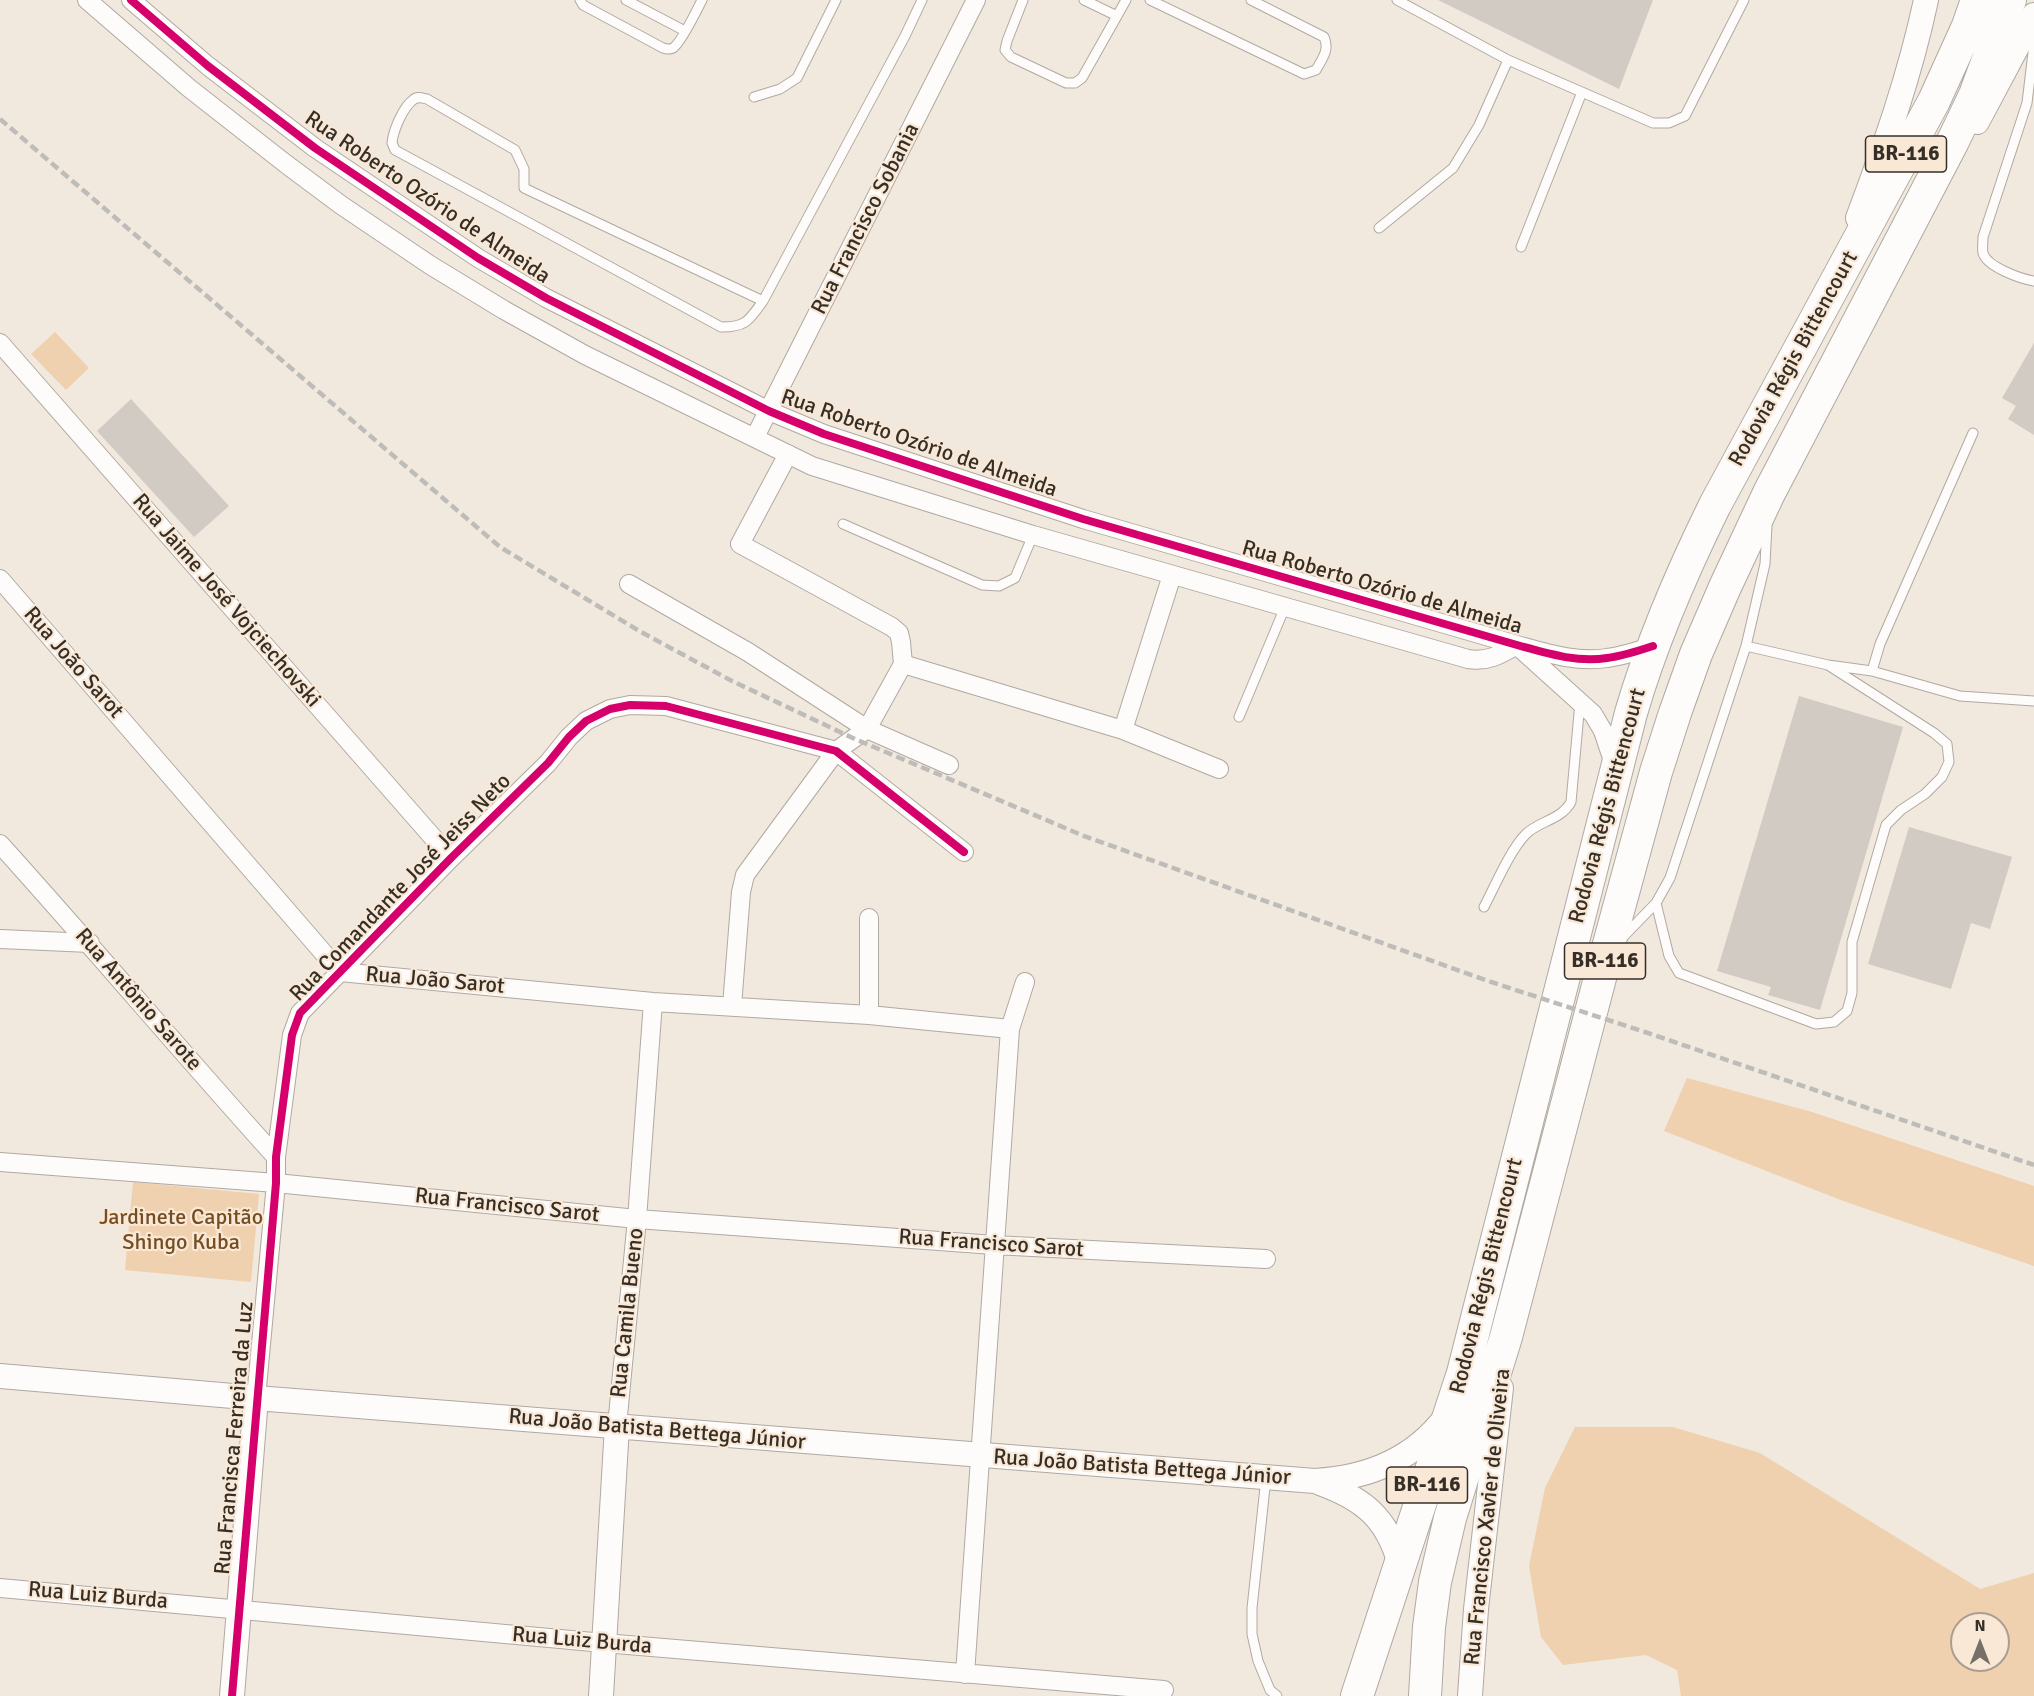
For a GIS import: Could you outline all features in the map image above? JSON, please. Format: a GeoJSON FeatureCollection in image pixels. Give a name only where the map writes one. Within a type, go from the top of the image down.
{"type":"FeatureCollection","features":[{"type":"Feature","properties":{"kind":"highway","name":"Rodovia Régis Bittencourt"},"geometry":{"type":"LineString","coordinates":[[1357,1696],[1454,1407],[1641,678],[1691,554],[1715,505],[1934,101],[1968,26],[1977,0]]}},
{"type":"Feature","properties":{"kind":"highway","name":"Rodovia Régis Bittencourt"},"geometry":{"type":"LineString","coordinates":[[1425,1696],[1429,1627],[1435,1582],[1450,1518],[1506,1337],[1606,955],[1656,772],[1675,713],[1696,654],[1769,493],[1974,95],[2010,0]]}},
{"type":"Feature","properties":{"kind":"main road","name":"BR-116"},"geometry":{"type":"LineString","coordinates":[[1825,304],[1891,130],[1926,0]]}},
{"type":"Feature","properties":{"kind":"main road","name":"BR-116"},"geometry":{"type":"LineString","coordinates":[[1890,262],[1979,118],[2034,15]]}},
{"type":"Feature","properties":{"kind":"main road","name":"Rua Francisco Xavier de Oliveira"},"geometry":{"type":"LineString","coordinates":[[1470,1696],[1476,1609],[1506,1337]]}},
{"type":"Feature","properties":{"kind":"main road","name":"Rua João Batista Bettega Júnior"},"geometry":{"type":"LineString","coordinates":[[0,1376],[1315,1481],[1360,1476],[1401,1458],[1436,1430],[1454,1407]]}},
{"type":"Feature","properties":{"kind":"main road","name":"Rua Francisca Ferreira da Luz"},"geometry":{"type":"LineString","coordinates":[[232,1696],[256,1398]]}},
{"type":"Feature","properties":{"kind":"main road","name":"Rua Camila Bueno"},"geometry":{"type":"LineString","coordinates":[[601,1696],[616,1426]]}},
{"type":"Feature","properties":{"kind":"main road","name":"Rua João Batista Bettega Júnior"},"geometry":{"type":"LineString","coordinates":[[1315,1481],[1349,1494],[1377,1516],[1396,1547],[1400,1564]]}},
{"type":"Feature","properties":{"kind":"street"},"geometry":{"type":"LineString","coordinates":[[87,0],[189,88],[242,130],[341,205],[421,259],[504,310],[585,355],[832,474],[1033,535],[1468,659],[1481,661],[1496,658],[1518,645]]}},
{"type":"Feature","properties":{"kind":"street","name":"Rua Roberto Ozório de Almeida"},"geometry":{"type":"LineString","coordinates":[[131,0],[208,66],[260,106],[358,178],[429,226],[520,284],[769,411],[824,434],[1043,506],[1555,655],[1605,658],[1653,646]]}},
{"type":"Feature","properties":{"kind":"street","name":"Rua Francisco Sobania"},"geometry":{"type":"LineString","coordinates":[[755,438],[976,0]]}},
{"type":"Feature","properties":{"kind":"street"},"geometry":{"type":"LineString","coordinates":[[189,88],[208,66]]}},
{"type":"Feature","properties":{"kind":"street"},"geometry":{"type":"LineString","coordinates":[[242,130],[260,106]]}},
{"type":"Feature","properties":{"kind":"street"},"geometry":{"type":"LineString","coordinates":[[341,205],[358,178]]}},
{"type":"Feature","properties":{"kind":"street"},"geometry":{"type":"LineString","coordinates":[[504,310],[520,284]]}},
{"type":"Feature","properties":{"kind":"street","name":"Rua Jaime José Vojciechovski"},"geometry":{"type":"LineString","coordinates":[[0,343],[452,858]]}},
{"type":"Feature","properties":{"kind":"street"},"geometry":{"type":"LineString","coordinates":[[687,404],[701,376]]}},
{"type":"Feature","properties":{"kind":"street"},"geometry":{"type":"LineString","coordinates":[[732,1006],[741,892],[745,875],[836,751],[867,729],[903,664],[899,633],[892,627],[740,544],[788,454]]}},
{"type":"Feature","properties":{"kind":"street"},"geometry":{"type":"LineString","coordinates":[[1033,535],[1043,506]]}},
{"type":"Feature","properties":{"kind":"street"},"geometry":{"type":"LineString","coordinates":[[1123,730],[1172,575]]}},
{"type":"Feature","properties":{"kind":"street","name":"Rua João Sarot"},"geometry":{"type":"LineString","coordinates":[[0,579],[340,972],[653,1002],[869,1015],[1011,1029]]}},
{"type":"Feature","properties":{"kind":"street"},"geometry":{"type":"LineString","coordinates":[[1285,607],[1295,581]]}},
{"type":"Feature","properties":{"kind":"street"},"geometry":{"type":"LineString","coordinates":[[629,584],[748,652],[867,729],[949,765]]}},
{"type":"Feature","properties":{"kind":"street","name":"Rua Roberto Ozório de Almeida"},"geometry":{"type":"LineString","coordinates":[[1518,645],[1593,714],[1603,731],[1616,772]]}},
{"type":"Feature","properties":{"kind":"street"},"geometry":{"type":"LineString","coordinates":[[903,664],[1123,730],[1219,769]]}},
{"type":"Feature","properties":{"kind":"street","name":"Rua Comandante José Jeiss Neto"},"geometry":{"type":"LineString","coordinates":[[276,1183],[276,1157],[292,1035],[300,1013],[548,764],[569,737],[586,721],[610,709],[630,705],[666,706],[836,751]]}},
{"type":"Feature","properties":{"kind":"street"},"geometry":{"type":"LineString","coordinates":[[836,751],[964,852]]}},
{"type":"Feature","properties":{"kind":"street","name":"Rua Antônio Sarote"},"geometry":{"type":"LineString","coordinates":[[0,844],[90,943],[276,1157]]}},
{"type":"Feature","properties":{"kind":"street"},"geometry":{"type":"LineString","coordinates":[[869,918],[869,1015]]}},
{"type":"Feature","properties":{"kind":"street"},"geometry":{"type":"LineString","coordinates":[[0,939],[90,943]]}},
{"type":"Feature","properties":{"kind":"street"},"geometry":{"type":"LineString","coordinates":[[965,1674],[1011,1029],[1025,982]]}},
{"type":"Feature","properties":{"kind":"street","name":"Rua Camila Bueno"},"geometry":{"type":"LineString","coordinates":[[616,1426],[637,1219],[653,1002]]}},
{"type":"Feature","properties":{"kind":"street","name":"Rua Francisco Sarot"},"geometry":{"type":"LineString","coordinates":[[0,1162],[276,1183],[637,1219],[994,1245],[1266,1259]]}},
{"type":"Feature","properties":{"kind":"street","name":"Rua Francisca Ferreira da Luz"},"geometry":{"type":"LineString","coordinates":[[256,1398],[276,1183]]}},
{"type":"Feature","properties":{"kind":"street","name":"Rua Luiz Burda"},"geometry":{"type":"LineString","coordinates":[[0,1588],[604,1643],[1164,1690]]}},
{"type":"Feature","properties":{"kind":"lane"},"geometry":{"type":"LineString","coordinates":[[580,0],[583,5],[663,48],[673,48],[702,0]]}},
{"type":"Feature","properties":{"kind":"lane"},"geometry":{"type":"LineString","coordinates":[[626,0],[685,31]]}},
{"type":"Feature","properties":{"kind":"lane"},"geometry":{"type":"LineString","coordinates":[[754,97],[780,89],[797,78],[836,0]]}},
{"type":"Feature","properties":{"kind":"lane"},"geometry":{"type":"LineString","coordinates":[[763,301],[524,188],[524,169],[515,150],[427,99],[412,100],[398,122],[392,142],[395,150],[721,327],[735,327],[746,323],[763,301],[922,0]]}},
{"type":"Feature","properties":{"kind":"lane"},"geometry":{"type":"LineString","coordinates":[[1023,0],[1006,41],[1005,50],[1011,57],[1066,83],[1075,83],[1082,78],[1126,0]]}},
{"type":"Feature","properties":{"kind":"lane"},"geometry":{"type":"LineString","coordinates":[[1084,0],[1117,16]]}},
{"type":"Feature","properties":{"kind":"lane"},"geometry":{"type":"LineString","coordinates":[[1150,0],[1304,74],[1316,70],[1327,51],[1324,37],[1251,0]]}},
{"type":"Feature","properties":{"kind":"lane"},"geometry":{"type":"LineString","coordinates":[[1397,0],[1508,60],[1653,123],[1669,123],[1684,116],[1744,0]]}},
{"type":"Feature","properties":{"kind":"lane"},"geometry":{"type":"LineString","coordinates":[[2034,44],[2027,103],[1983,237],[1983,252],[1988,261],[2017,278],[2034,282]]}},
{"type":"Feature","properties":{"kind":"lane"},"geometry":{"type":"LineString","coordinates":[[1379,228],[1453,168],[1479,125],[1508,60]]}},
{"type":"Feature","properties":{"kind":"lane"},"geometry":{"type":"LineString","coordinates":[[1521,247],[1582,92]]}},
{"type":"Feature","properties":{"kind":"lane"},"geometry":{"type":"LineString","coordinates":[[1872,671],[1880,644],[1972,433]]}},
{"type":"Feature","properties":{"kind":"lane"},"geometry":{"type":"LineString","coordinates":[[1606,955],[1656,903],[1670,878],[1746,646],[1765,564],[1769,493]]}},
{"type":"Feature","properties":{"kind":"lane"},"geometry":{"type":"LineString","coordinates":[[843,524],[981,585],[999,586],[1015,578],[1033,535]]}},
{"type":"Feature","properties":{"kind":"lane"},"geometry":{"type":"LineString","coordinates":[[1239,717],[1285,607]]}},
{"type":"Feature","properties":{"kind":"lane"},"geometry":{"type":"LineString","coordinates":[[1746,646],[1828,665],[1872,671],[1960,696],[2034,701]]}},
{"type":"Feature","properties":{"kind":"lane"},"geometry":{"type":"LineString","coordinates":[[1656,903],[1669,956],[1679,973],[1816,1024],[1834,1022],[1847,1011],[1852,993],[1852,942],[1886,825],[1901,810],[1925,794],[1942,777],[1949,762],[1947,744],[1934,733],[1828,665]]}},
{"type":"Feature","properties":{"kind":"lane"},"geometry":{"type":"LineString","coordinates":[[1484,907],[1519,842],[1528,832],[1566,810],[1571,802],[1580,700]]}},
{"type":"Feature","properties":{"kind":"lane"},"geometry":{"type":"LineString","coordinates":[[1266,1478],[1252,1608],[1252,1634],[1258,1661],[1270,1690],[1277,1696]]}},
{"type":"Feature","properties":{"kind":"green space"},"geometry":{"type":"Polygon","coordinates":[[[55,332],[89,368],[66,390],[31,354],[55,332]]]}},
{"type":"Feature","properties":{"kind":"green space"},"geometry":{"type":"Polygon","coordinates":[[[1687,1078],[1812,1112],[2034,1186],[2034,1266],[1846,1202],[1664,1131],[1687,1078]]]}},
{"type":"Feature","properties":{"kind":"green space","name":"Jardinete Capitão Shingo Kuba"},"geometry":{"type":"Polygon","coordinates":[[[133,1182],[259,1194],[251,1282],[125,1270],[133,1182]]]}},
{"type":"Feature","properties":{"kind":"green space"},"geometry":{"type":"Polygon","coordinates":[[[1575,1427],[1673,1427],[1760,1453],[1980,1589],[2034,1573],[2034,1696],[1681,1696],[1677,1670],[1646,1655],[1563,1665],[1541,1637],[1529,1566],[1545,1488],[1575,1427]]]}},
{"type":"Feature","properties":{"kind":"building"},"geometry":{"type":"Polygon","coordinates":[[[1438,0],[1653,0],[1619,89],[1438,0]]]}},
{"type":"Feature","properties":{"kind":"building"},"geometry":{"type":"Polygon","coordinates":[[[2034,343],[2034,435],[2008,419],[2016,406],[2002,398],[2034,343]]]}},
{"type":"Feature","properties":{"kind":"building"},"geometry":{"type":"Polygon","coordinates":[[[131,399],[229,506],[194,537],[97,431],[131,399]]]}},
{"type":"Feature","properties":{"kind":"building"},"geometry":{"type":"Polygon","coordinates":[[[1799,696],[1903,727],[1820,1010],[1768,995],[1771,987],[1717,971],[1799,696]]]}},
{"type":"Feature","properties":{"kind":"building"},"geometry":{"type":"Polygon","coordinates":[[[1909,827],[2012,857],[1990,929],[1971,923],[1951,989],[1868,964],[1909,827]]]}},
{"type":"Feature","properties":{"kind":"railway"},"geometry":{"type":"LineString","coordinates":[[0,119],[500,547],[641,632],[732,681],[855,739],[1084,836],[1488,981],[1645,1032],[2034,1165]]}},
{"type":"Feature","properties":{"kind":"cycle path"},"geometry":{"type":"LineString","coordinates":[[131,0],[208,66],[315,148],[478,258],[546,298],[769,411],[824,434],[1083,519],[1539,651],[1573,658],[1596,659],[1619,656],[1653,646]]}},
{"type":"Feature","properties":{"kind":"cycle path"},"geometry":{"type":"LineString","coordinates":[[232,1696],[276,1183],[276,1157],[292,1035],[300,1013],[451,858],[548,763],[569,737],[586,721],[610,709],[630,705],[666,706],[836,751],[964,852]]}}]}
